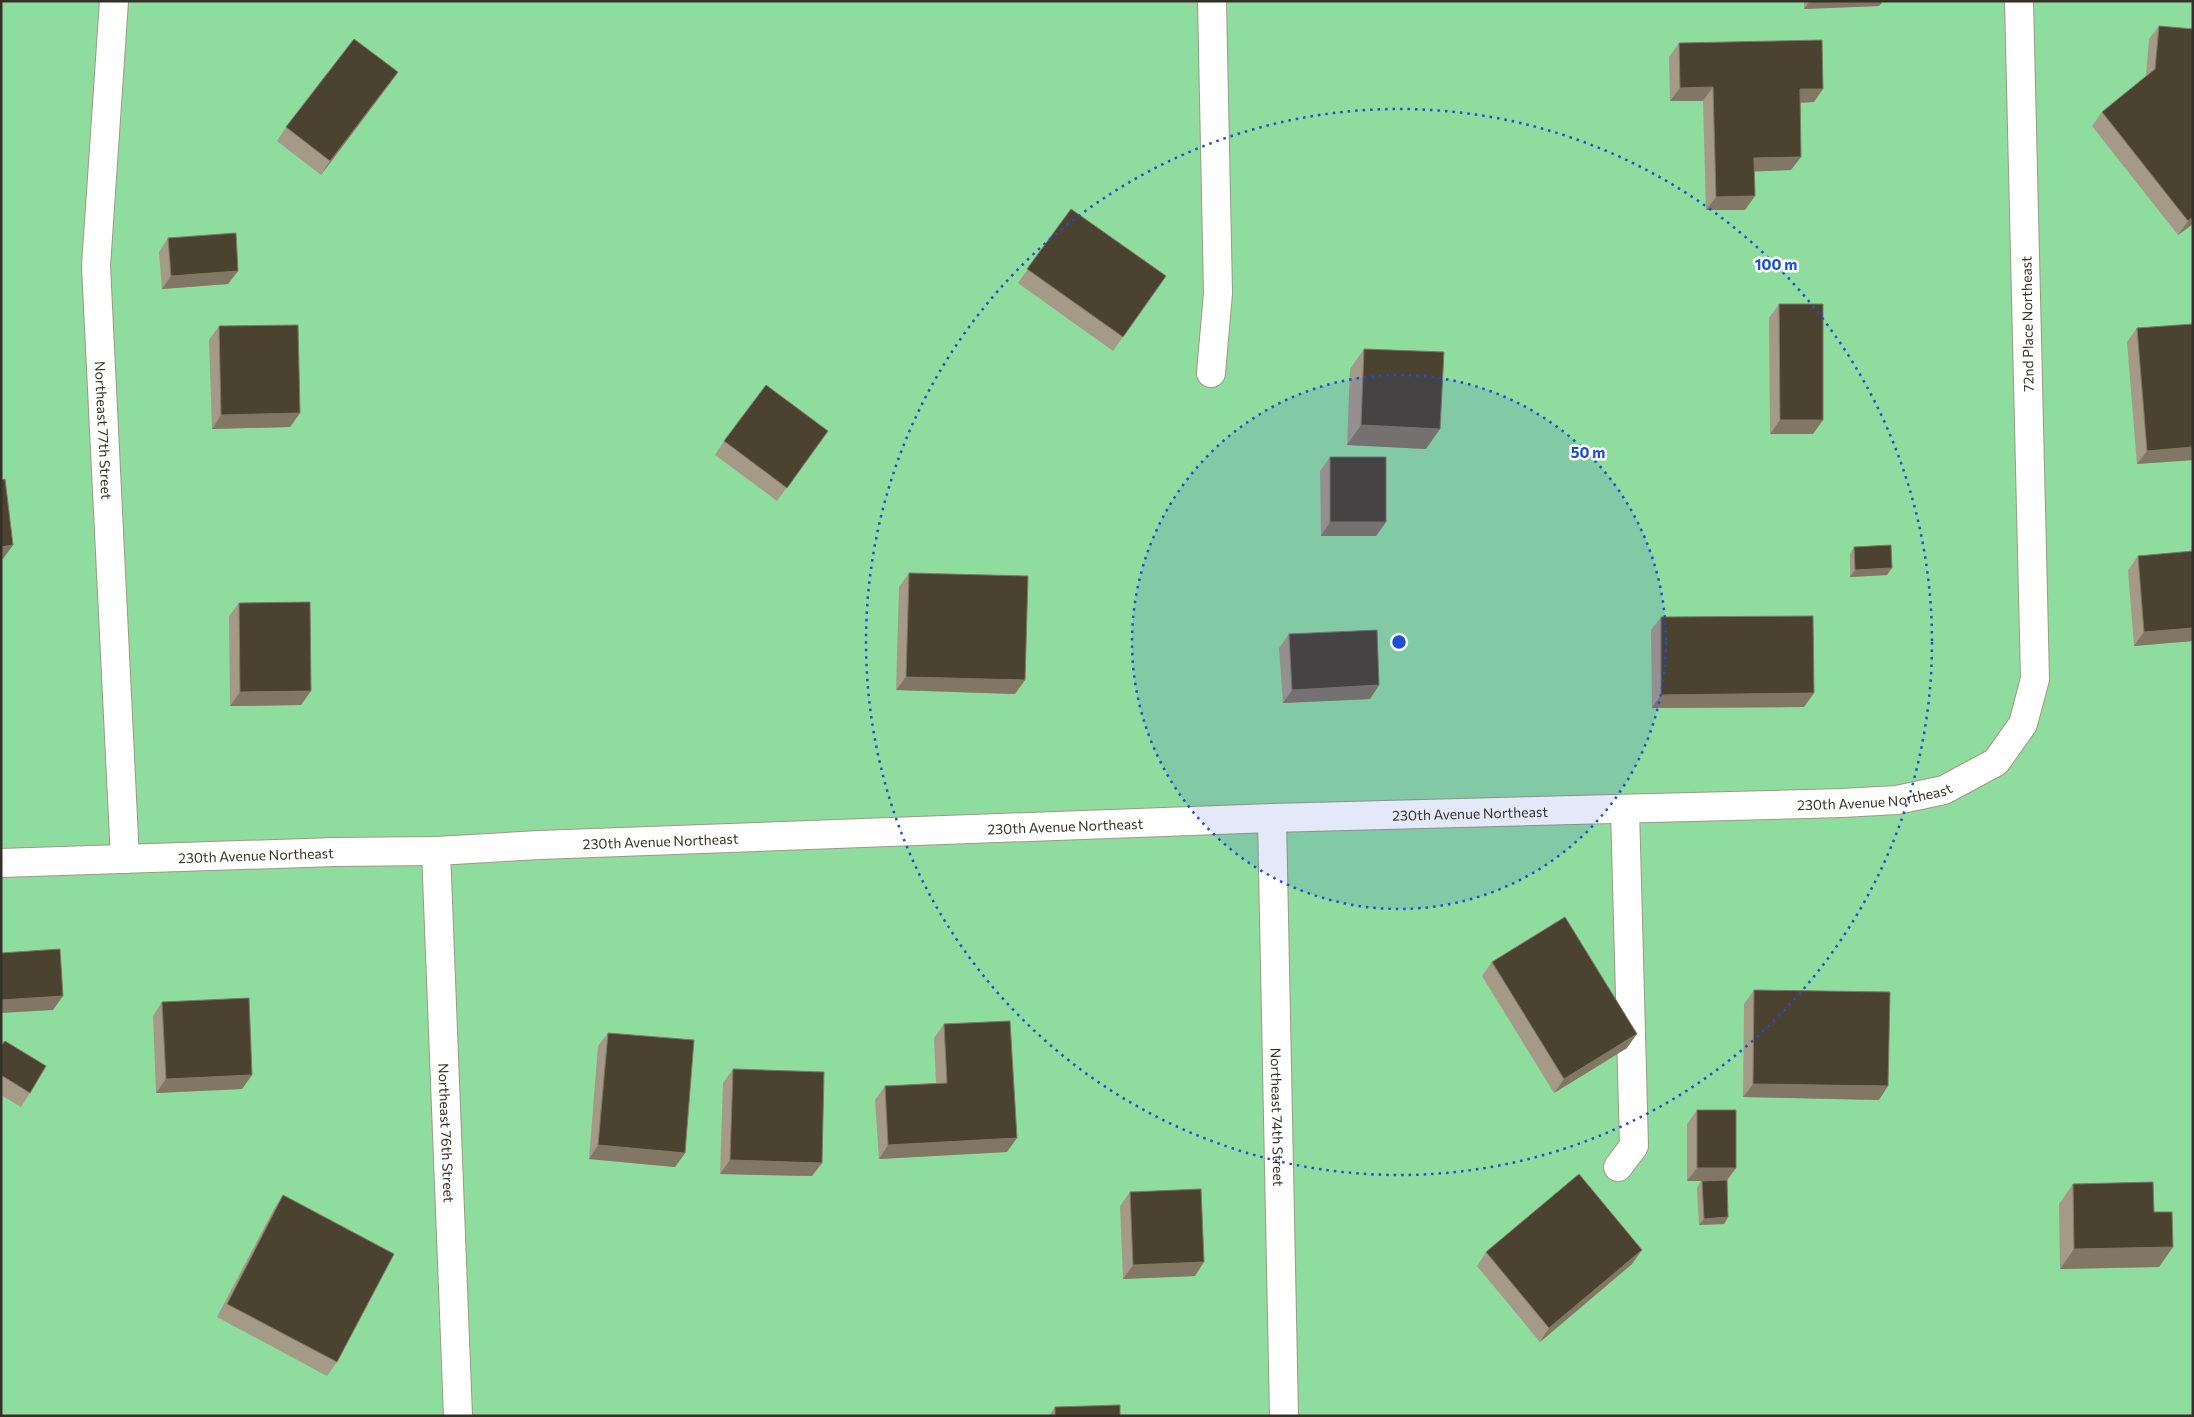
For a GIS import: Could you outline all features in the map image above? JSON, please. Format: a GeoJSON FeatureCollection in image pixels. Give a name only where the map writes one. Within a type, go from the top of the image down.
{"type":"FeatureCollection","features":[{"type":"Feature","properties":{"kind":"street","name":"Northeast 77th Street"},"geometry":{"type":"LineString","coordinates":[[114,1],[96,266],[125,860]]}},
{"type":"Feature","properties":{"kind":"street"},"geometry":{"type":"LineString","coordinates":[[1210,373],[1218,293],[1212,1]]}},
{"type":"Feature","properties":{"kind":"street","name":"72nd Place Northeast"},"geometry":{"type":"LineString","coordinates":[[2019,1],[2036,647]]}},
{"type":"Feature","properties":{"kind":"street","name":"230th Avenue Northeast"},"geometry":{"type":"LineString","coordinates":[[1,863],[326,852],[436,851],[539,845],[1272,818],[1897,800],[1944,790],[1996,762],[2023,724],[2036,679],[2036,647]]}},
{"type":"Feature","properties":{"kind":"street"},"geometry":{"type":"LineString","coordinates":[[1618,1167],[1634,1146],[1625,809]]}},
{"type":"Feature","properties":{"kind":"street","name":"Northeast 74th Street"},"geometry":{"type":"LineString","coordinates":[[1272,818],[1284,1416]]}},
{"type":"Feature","properties":{"kind":"street","name":"Northeast 76th Street"},"geometry":{"type":"LineString","coordinates":[[436,851],[458,1416]]}},
{"type":"Feature","properties":{"kind":"green space"},"geometry":{"type":"Polygon","coordinates":[[[1,1],[2193,1],[2193,1416],[1,1416],[1,1]]]}},
{"type":"Feature","properties":{"kind":"building"},"geometry":{"type":"Polygon","coordinates":[[[2159,26],[2193,29],[2193,217],[2188,221],[2102,112],[2155,69],[2159,26]]]}},
{"type":"Feature","properties":{"kind":"building"},"geometry":{"type":"Polygon","coordinates":[[[354,39],[398,72],[330,161],[286,127],[354,39]]]}},
{"type":"Feature","properties":{"kind":"building"},"geometry":{"type":"Polygon","coordinates":[[[1822,40],[1823,89],[1800,89],[1801,157],[1754,158],[1755,196],[1716,197],[1713,87],[1680,88],[1679,43],[1822,40]]]}},
{"type":"Feature","properties":{"kind":"building"},"geometry":{"type":"Polygon","coordinates":[[[1071,209],[1166,276],[1123,337],[1027,269],[1071,209]]]}},
{"type":"Feature","properties":{"kind":"building"},"geometry":{"type":"Polygon","coordinates":[[[236,233],[238,271],[171,276],[168,238],[236,233]]]}},
{"type":"Feature","properties":{"kind":"building"},"geometry":{"type":"Polygon","coordinates":[[[1779,304],[1823,304],[1823,420],[1780,420],[1779,304]]]}},
{"type":"Feature","properties":{"kind":"building"},"geometry":{"type":"Polygon","coordinates":[[[2193,324],[2193,447],[2147,451],[2137,328],[2193,324]]]}},
{"type":"Feature","properties":{"kind":"building"},"geometry":{"type":"Polygon","coordinates":[[[298,325],[300,413],[221,415],[219,326],[298,325]]]}},
{"type":"Feature","properties":{"kind":"building"},"geometry":{"type":"Polygon","coordinates":[[[1364,349],[1444,352],[1440,429],[1361,425],[1364,349]]]}},
{"type":"Feature","properties":{"kind":"building"},"geometry":{"type":"Polygon","coordinates":[[[766,385],[828,431],[787,488],[724,441],[766,385]]]}},
{"type":"Feature","properties":{"kind":"building"},"geometry":{"type":"Polygon","coordinates":[[[1330,457],[1386,457],[1386,522],[1330,522],[1330,457]]]}},
{"type":"Feature","properties":{"kind":"building"},"geometry":{"type":"Polygon","coordinates":[[[5,479],[13,545],[1,547],[1,480],[5,479]]]}},
{"type":"Feature","properties":{"kind":"building"},"geometry":{"type":"Polygon","coordinates":[[[1891,545],[1892,568],[1855,570],[1854,547],[1891,545]]]}},
{"type":"Feature","properties":{"kind":"building"},"geometry":{"type":"Polygon","coordinates":[[[2193,551],[2193,628],[2144,632],[2138,556],[2193,551]]]}},
{"type":"Feature","properties":{"kind":"building"},"geometry":{"type":"Polygon","coordinates":[[[909,573],[1028,576],[1025,680],[906,677],[909,573]]]}},
{"type":"Feature","properties":{"kind":"building"},"geometry":{"type":"Polygon","coordinates":[[[310,602],[311,691],[240,692],[239,603],[310,602]]]}},
{"type":"Feature","properties":{"kind":"building"},"geometry":{"type":"Polygon","coordinates":[[[1813,616],[1814,693],[1661,695],[1661,617],[1813,616]]]}},
{"type":"Feature","properties":{"kind":"building"},"geometry":{"type":"Polygon","coordinates":[[[1377,630],[1379,685],[1292,690],[1289,634],[1377,630]]]}},
{"type":"Feature","properties":{"kind":"building"},"geometry":{"type":"Polygon","coordinates":[[[1565,917],[1637,1034],[1564,1079],[1492,962],[1565,917]]]}},
{"type":"Feature","properties":{"kind":"building"},"geometry":{"type":"Polygon","coordinates":[[[60,949],[63,996],[1,1000],[1,953],[60,949]]]}},
{"type":"Feature","properties":{"kind":"building"},"geometry":{"type":"Polygon","coordinates":[[[1754,990],[1890,992],[1888,1086],[1753,1084],[1754,990]]]}},
{"type":"Feature","properties":{"kind":"building"},"geometry":{"type":"Polygon","coordinates":[[[249,998],[252,1075],[166,1079],[162,1002],[249,998]]]}},
{"type":"Feature","properties":{"kind":"building"},"geometry":{"type":"Polygon","coordinates":[[[1010,1021],[1017,1138],[888,1145],[885,1086],[947,1083],[944,1024],[1010,1021]]]}},
{"type":"Feature","properties":{"kind":"building"},"geometry":{"type":"Polygon","coordinates":[[[608,1033],[694,1040],[685,1153],[598,1145],[608,1033]]]}},
{"type":"Feature","properties":{"kind":"building"},"geometry":{"type":"Polygon","coordinates":[[[5,1041],[46,1066],[30,1093],[1,1075],[1,1046],[5,1041]]]}},
{"type":"Feature","properties":{"kind":"building"},"geometry":{"type":"Polygon","coordinates":[[[733,1069],[824,1072],[822,1163],[730,1160],[733,1069]]]}},
{"type":"Feature","properties":{"kind":"building"},"geometry":{"type":"Polygon","coordinates":[[[1697,1110],[1736,1110],[1736,1168],[1697,1168],[1697,1110]]]}},
{"type":"Feature","properties":{"kind":"building"},"geometry":{"type":"Polygon","coordinates":[[[1579,1174],[1642,1250],[1549,1328],[1486,1252],[1579,1174]]]}},
{"type":"Feature","properties":{"kind":"building"},"geometry":{"type":"Polygon","coordinates":[[[1727,1180],[1728,1217],[1704,1219],[1702,1181],[1727,1180]]]}},
{"type":"Feature","properties":{"kind":"building"},"geometry":{"type":"Polygon","coordinates":[[[2153,1182],[2154,1212],[2172,1212],[2173,1247],[2074,1249],[2073,1184],[2153,1182]]]}},
{"type":"Feature","properties":{"kind":"building"},"geometry":{"type":"Polygon","coordinates":[[[1201,1189],[1204,1262],[1133,1265],[1130,1192],[1201,1189]]]}},
{"type":"Feature","properties":{"kind":"building"},"geometry":{"type":"Polygon","coordinates":[[[283,1195],[394,1254],[337,1362],[227,1304],[283,1195]]]}},
{"type":"Feature","properties":{"kind":"building"},"geometry":{"type":"Polygon","coordinates":[[[1120,1405],[1120,1416],[1055,1416],[1055,1407],[1120,1405]]]}}]}
